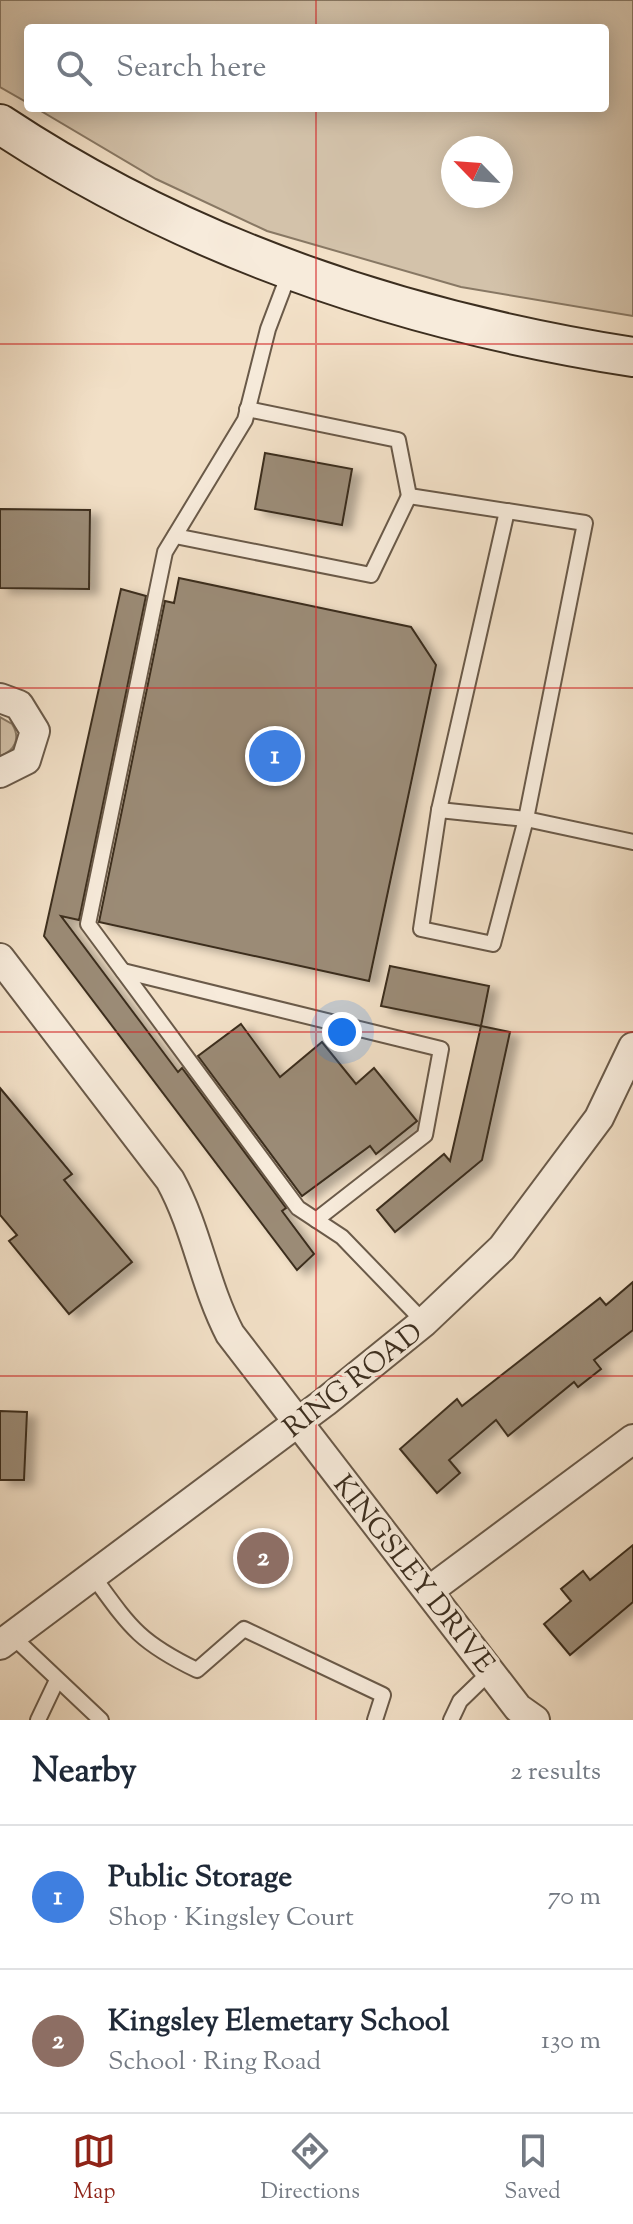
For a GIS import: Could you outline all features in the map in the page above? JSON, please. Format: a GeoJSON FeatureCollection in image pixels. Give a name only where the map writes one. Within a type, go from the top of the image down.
{"type":"FeatureCollection","features":[{"type":"Feature","properties":{"kind":"main road"},"geometry":{"type":"LineString","coordinates":[[0,124],[117,193],[222,244],[290,271],[446,319],[571,347],[633,357]]}},
{"type":"Feature","properties":{"kind":"street"},"geometry":{"type":"LineString","coordinates":[[0,698],[19,705],[35,731],[26,760],[0,773]]}},
{"type":"Feature","properties":{"kind":"street","name":"KINGSLEY DRIVE"},"geometry":{"type":"LineString","coordinates":[[0,958],[170,1180],[185,1208],[207,1283],[221,1316],[297,1423],[430,1590],[518,1708],[535,1720]]}},
{"type":"Feature","properties":{"kind":"street","name":"RING ROAD"},"geometry":{"type":"LineString","coordinates":[[6,1640],[297,1423],[424,1322],[502,1248],[599,1118],[633,1047]]}},
{"type":"Feature","properties":{"kind":"street"},"geometry":{"type":"LineString","coordinates":[[430,1590],[633,1439]]}},
{"type":"Feature","properties":{"kind":"lane"},"geometry":{"type":"LineString","coordinates":[[290,271],[268,329],[245,420],[165,552],[88,924],[298,1208],[342,1237],[424,1322]]}},
{"type":"Feature","properties":{"kind":"lane"},"geometry":{"type":"LineString","coordinates":[[175,536],[371,575],[409,496],[398,440],[247,409]]}},
{"type":"Feature","properties":{"kind":"lane"},"geometry":{"type":"LineString","coordinates":[[409,496],[507,511],[585,523],[526,819],[493,944],[421,929],[439,810],[507,511]]}},
{"type":"Feature","properties":{"kind":"lane"},"geometry":{"type":"LineString","coordinates":[[439,810],[526,819],[633,842]]}},
{"type":"Feature","properties":{"kind":"lane"},"geometry":{"type":"LineString","coordinates":[[123,971],[441,1049],[425,1135],[316,1220]]}},
{"type":"Feature","properties":{"kind":"lane"},"geometry":{"type":"LineString","coordinates":[[93,1576],[134,1632],[161,1653],[197,1670],[244,1629],[383,1695],[375,1720]]}},
{"type":"Feature","properties":{"kind":"lane"},"geometry":{"type":"LineString","coordinates":[[6,1640],[101,1720]]}},
{"type":"Feature","properties":{"kind":"lane"},"geometry":{"type":"LineString","coordinates":[[451,1720],[460,1701],[491,1671]]}},
{"type":"Feature","properties":{"kind":"lane"},"geometry":{"type":"LineString","coordinates":[[38,1720],[57,1680]]}},
{"type":"Feature","properties":{"kind":"shaded area"},"geometry":{"type":"Polygon","coordinates":[[[0,0],[633,0],[633,316],[461,287],[267,231],[156,179],[43,112],[609,112],[609,24],[24,24],[24,101],[0,87],[0,0]]]}},
{"type":"Feature","properties":{"kind":"shaded area"},"geometry":{"type":"Polygon","coordinates":[[[0,717],[12,724],[16,739],[9,751],[0,756],[0,717]]]}},
{"type":"Feature","properties":{"kind":"building"},"geometry":{"type":"Polygon","coordinates":[[[265,453],[352,469],[342,525],[255,509],[265,453]]]}},
{"type":"Feature","properties":{"kind":"building"},"geometry":{"type":"Polygon","coordinates":[[[0,509],[90,510],[89,589],[0,588],[0,509]]]}},
{"type":"Feature","properties":{"kind":"building"},"geometry":{"type":"Polygon","coordinates":[[[179,578],[411,627],[436,665],[369,981],[99,922],[165,601],[174,603],[179,578]]]}},
{"type":"Feature","properties":{"kind":"building"},"geometry":{"type":"Polygon","coordinates":[[[121,589],[146,596],[79,920],[61,916],[178,1072],[182,1068],[286,1208],[282,1211],[314,1254],[297,1270],[44,936],[121,589]]]}},
{"type":"Feature","properties":{"kind":"building"},"geometry":{"type":"Polygon","coordinates":[[[390,966],[489,986],[481,1026],[381,1006],[390,966]]]}},
{"type":"Feature","properties":{"kind":"building"},"geometry":{"type":"Polygon","coordinates":[[[241,1024],[280,1077],[322,1042],[356,1084],[374,1068],[417,1121],[376,1154],[370,1146],[302,1196],[198,1056],[241,1024]]]}},
{"type":"Feature","properties":{"kind":"building"},"geometry":{"type":"Polygon","coordinates":[[[481,1026],[510,1032],[482,1160],[395,1232],[377,1210],[444,1154],[450,1161],[481,1026]]]}},
{"type":"Feature","properties":{"kind":"building"},"geometry":{"type":"Polygon","coordinates":[[[0,1088],[72,1174],[64,1180],[132,1262],[69,1314],[9,1241],[17,1235],[0,1215],[0,1088]]]}},
{"type":"Feature","properties":{"kind":"building"},"geometry":{"type":"Polygon","coordinates":[[[633,1282],[633,1330],[594,1360],[601,1369],[578,1387],[574,1382],[508,1436],[496,1420],[449,1460],[460,1473],[437,1493],[400,1449],[457,1399],[462,1406],[600,1298],[606,1305],[633,1282]]]}},
{"type":"Feature","properties":{"kind":"building"},"geometry":{"type":"Polygon","coordinates":[[[0,1411],[27,1412],[24,1480],[0,1480],[0,1411]]]}},
{"type":"Feature","properties":{"kind":"building"},"geometry":{"type":"Polygon","coordinates":[[[633,1545],[633,1602],[570,1655],[544,1624],[571,1601],[561,1589],[583,1571],[590,1580],[633,1545]]]}},
{"type":"Feature","properties":{"kind":"place","name":"Public Storage"},"geometry":{"type":"Point","coordinates":[275,756]}},
{"type":"Feature","properties":{"kind":"place","name":"Kingsley Elemetary School"},"geometry":{"type":"Point","coordinates":[263,1558]}}]}
